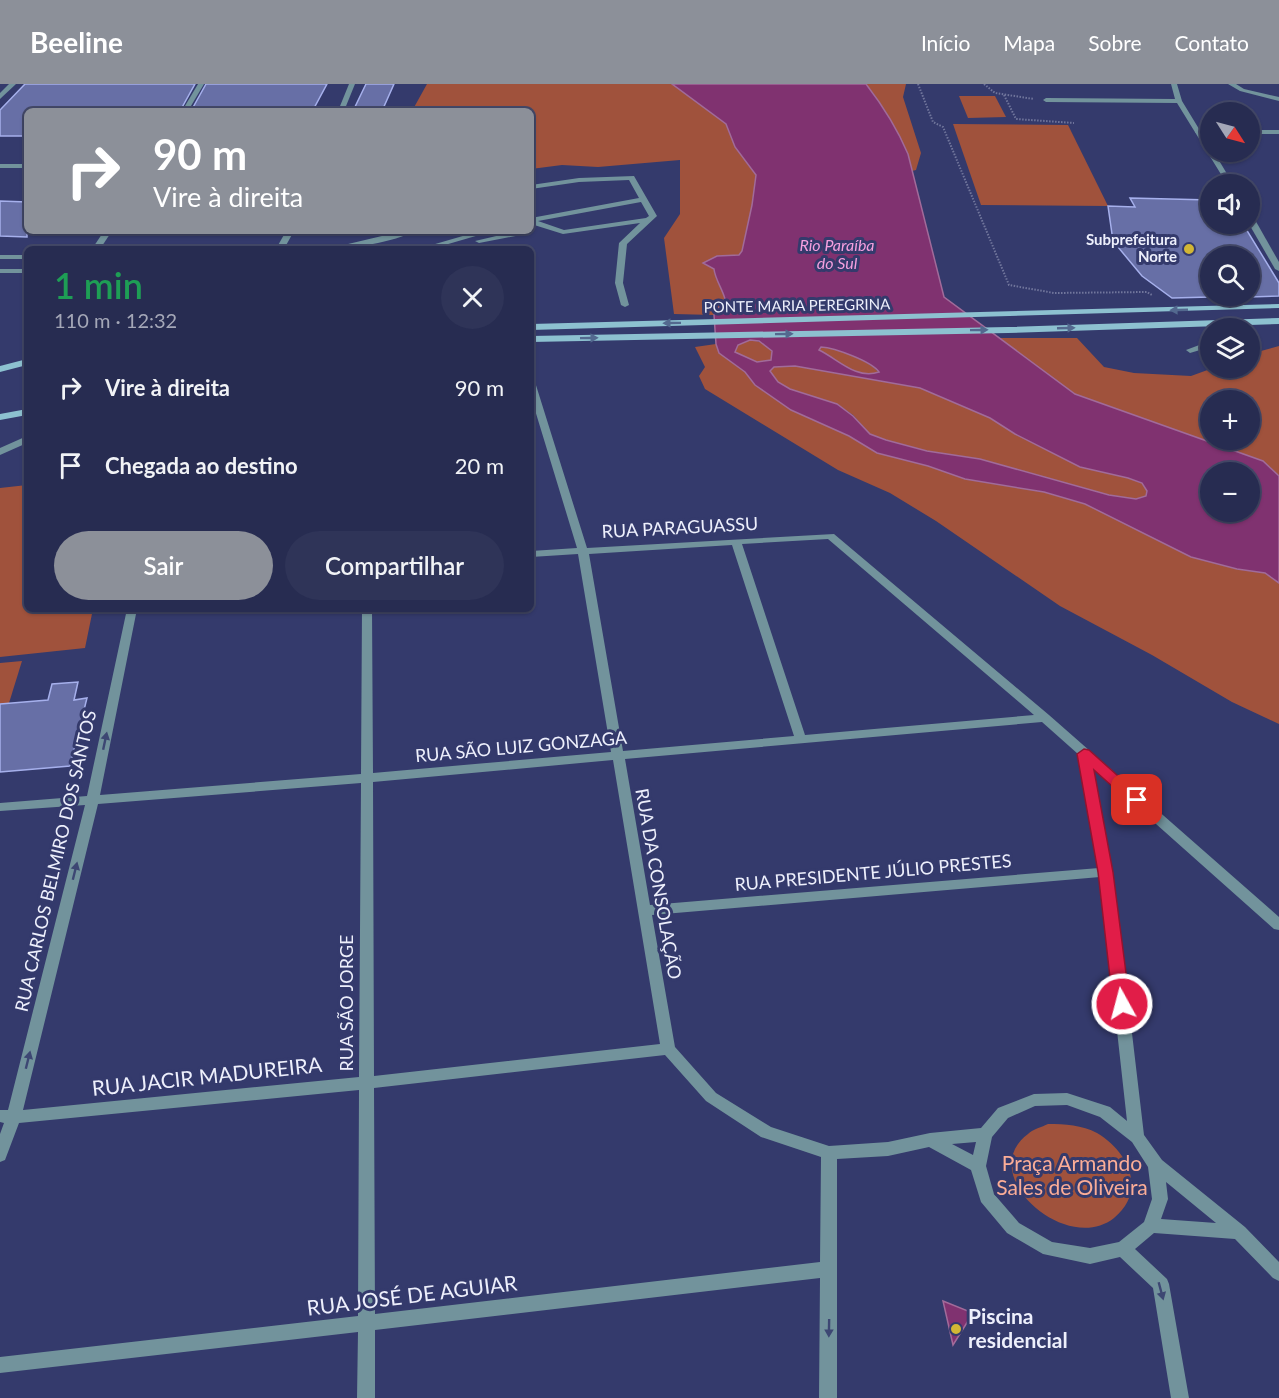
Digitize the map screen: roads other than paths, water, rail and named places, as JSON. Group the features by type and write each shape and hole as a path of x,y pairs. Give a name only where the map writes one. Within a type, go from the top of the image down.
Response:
{"main road":[{"name":"PONTE MARIA PEREGRINA","path":"534,327 1279,306"},
{"name":"PONTE MARIA PEREGRINA","path":"1260,323 1279,321"},
{"name":"PONTE MARIA PEREGRINA","path":"534,339 1200,327"},
{"path":"0,369 24,363"},
{"path":"0,417 24,413"}],"street":[{"path":"0,97 13,84"},
{"path":"187,108 201,84"},
{"path":"342,108 352,84"},
{"path":"1174,84 1179,101 1224,174"},
{"path":"1231,84 1242,90 1279,99"},
{"path":"1046,100 1179,101"},
{"path":"1260,132 1279,132"},
{"path":"0,166 24,166"},
{"path":"534,187 579,180 631,178 653,216 623,243 619,283 625,305"},
{"path":"534,219 643,199"},
{"path":"534,221 563,232 648,220"},
{"path":"534,230 548,227"},
{"path":"361,246 466,237 478,234"},
{"path":"466,237 474,242 515,234"},
{"path":"1259,234 1279,268"},
{"path":"0,257 24,257"},
{"path":"0,271 24,271"},
{"path":"1190,350 1200,347"},
{"name":"RUA DA CONSOLAÇÃO","path":"534,392 583,550 668,1049"},
{"path":"0,452 24,440"},
{"name":"RUA PARAGUASSU","path":"534,554 830,536 1045,718"},
{"path":"736,542 801,740"},
{"name":"RUA CARLOS BELMIRO DOS SANTOS","path":"0,1155 7,1117 93,799 131,612"},
{"name":"RUA SÃO JORGE","path":"366,1398 367,612"},
{"path":"1045,718 1279,925"},
{"name":"RUA SÃO LUIZ GONZAGA","path":"0,807 366,778 1045,718"},
{"path":"1084,754 1106,872 1137,1137"},
{"name":"RUA PRESIDENTE JÚLIO PRESTES","path":"644,911 1106,872"},
{"path":"668,1049 711,1097 766,1132 829,1153 888,1149 930,1140 985,1134"},
{"name":"RUA JACIR MADUREIRA","path":"7,1117 366,1083 668,1049"},
{"path":"1156,1165 1160,1199 1151,1226 1123,1249 1090,1256 1049,1249 1013,1228 987,1197 978,1166 985,1134 1003,1113 1034,1100 1067,1099 1105,1112 1137,1137 1156,1165 1239,1232 1279,1273"},
{"path":"930,1140 978,1166"},
{"path":"828,1398 829,1153"},
{"path":"1151,1226 1239,1232"},
{"path":"1123,1249 1161,1284 1180,1398"},
{"name":"RUA JOSÉ DE AGUIAR","path":"0,1365 829,1269"}],"water":[{"name":"Rio Paraíba do Sul","path":"672,84 866,84 889,118 908,154 944,297 1075,394 1200,439 1200,450 1232,450 1263,461 1279,476 1279,583 1265,573 1237,569 1191,557 1085,504 1044,492 965,479 928,466 877,453 849,436 791,410 755,385 745,372 719,353 716,344 714,315 725,299 714,269 703,263 717,256 739,255 742,251 756,175 735,147 726,124","holes":["750,340 759,341 772,351 771,360 757,362 735,352 738,345","821,347 843,352 869,364 879,372 871,374 855,371 819,350","795,366 920,388 990,418 1015,434 1080,467 1142,483 1147,491 1146,496 1136,499 1109,495 980,459 927,451 886,440 870,434 853,416 837,404 790,389 778,382 770,371 774,367"]},
{"name":"Piscina residencial","path":"943,1301 973,1313 953,1345"}],"place":[{"name":"Subprefeitura Norte","path":"1189,249"},
{"name":"Piscina residencial","path":"956,1329"}],"park label":[{"name":"Praça Armando Sales de Oliveira","path":"1072,1176"}]}
